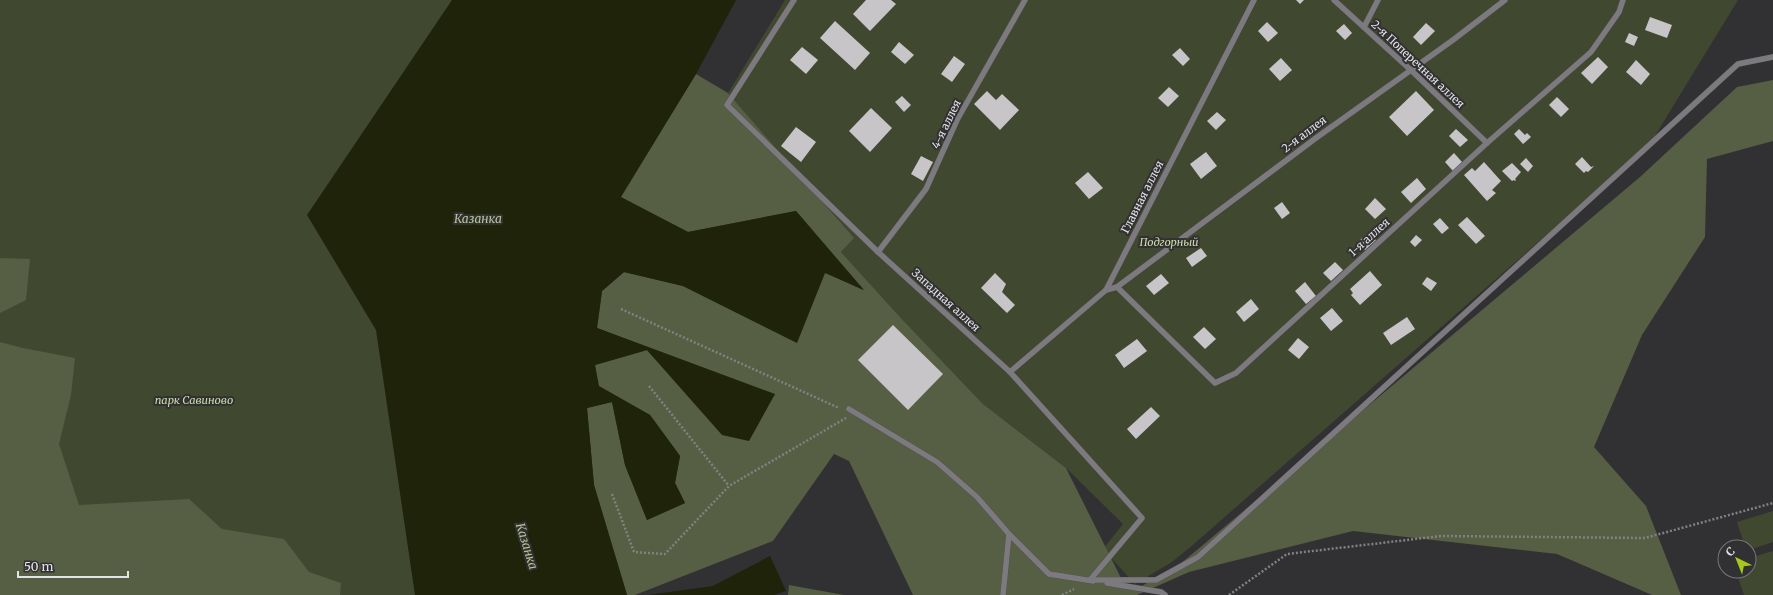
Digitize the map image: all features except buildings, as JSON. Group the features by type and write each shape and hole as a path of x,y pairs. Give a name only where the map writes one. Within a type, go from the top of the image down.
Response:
{"lane":[{"name":"Западная аллея","path":"794,0 727,105 878,252 1010,372 1142,518 1090,580"},
{"name":"4-я аллея","path":"878,252 926,189 957,120 1025,0"},
{"name":"Главная аллея","path":"1010,372 1106,290 1254,0"},
{"name":"2-я Поперечная аллея","path":"1334,0 1410,69 1487,143"},
{"path":"1364,27 1378,0"},
{"name":"2-я аллея","path":"1117,287 1316,138 1410,69 1453,40 1505,0"},
{"name":"1-я аллея","path":"1117,287 1214,383 1236,373 1487,143 1591,52 1619,12 1623,0"},
{"path":"1090,580 1156,580 1198,557 1738,64 1773,57"},
{"path":"1106,290 1117,287"},
{"path":"848,410 937,462 977,497 1009,534 1048,574 1161,592 1165,595"},
{"path":"1003,595 1009,534"}],"path":[{"path":"621,310 848,410"},
{"path":"649,386 729,486"},
{"path":"612,494 634,552 665,554 729,486 846,418"},
{"path":"1229,595 1287,554 1441,536 1645,538 1773,503"}],"green space":[{"name":"парк Савиново","path":"0,0 459,0 428,595 4,595 0,591"},
{"name":"Подгорный","path":"785,0 1738,0 1650,144 1194,544 1172,562 1135,584 1103,549 1123,524 1066,468 983,404 900,317 841,252 853,238 728,93"},
{"path":"1773,511 1773,542 1757,547 1757,539 1742,539 1737,522"},
{"path":"1773,551 1773,595 1744,595 1739,579 1757,579 1757,556"}],"shaded area":[{"path":"696,74 728,93 854,238 841,252 900,317 983,404 1066,468 1123,582 1135,590 1181,563 1197,550 1640,177 1737,87 1773,80 1773,141 1707,159 1705,237 1642,335 1594,447 1646,506 1681,595 1652,595 1557,554 1353,531 1189,572 1137,595 913,595 849,461 834,454 773,541 635,595 627,595 594,485 587,408 612,402 625,465 647,520 685,503 675,483 680,456 650,415 598,386 595,365 647,350 722,434 775,395 597,328 602,291 624,272 683,286 796,342 825,272 863,290 796,211 688,232 620,197"},
{"path":"0,258 30,259 26,300 0,313"},
{"path":"0,342 75,358 71,395 59,444 79,505 189,499 222,529 284,539 309,572 341,583 340,595 0,595"},
{"path":"789,585 844,595 788,595"}],"water":[{"name":"Казанка","path":"452,0 736,0 696,74 621,197 688,232 796,211 864,290 825,273 797,343 683,286 624,272 602,291 597,328 775,394 749,441 722,435 647,350 595,365 599,386 650,415 680,456 675,483 685,503 647,520 625,465 612,402 587,408 594,485 627,595 415,595 376,330 307,215"},
{"path":"770,556 786,591 774,595 648,595 713,586"}]}
